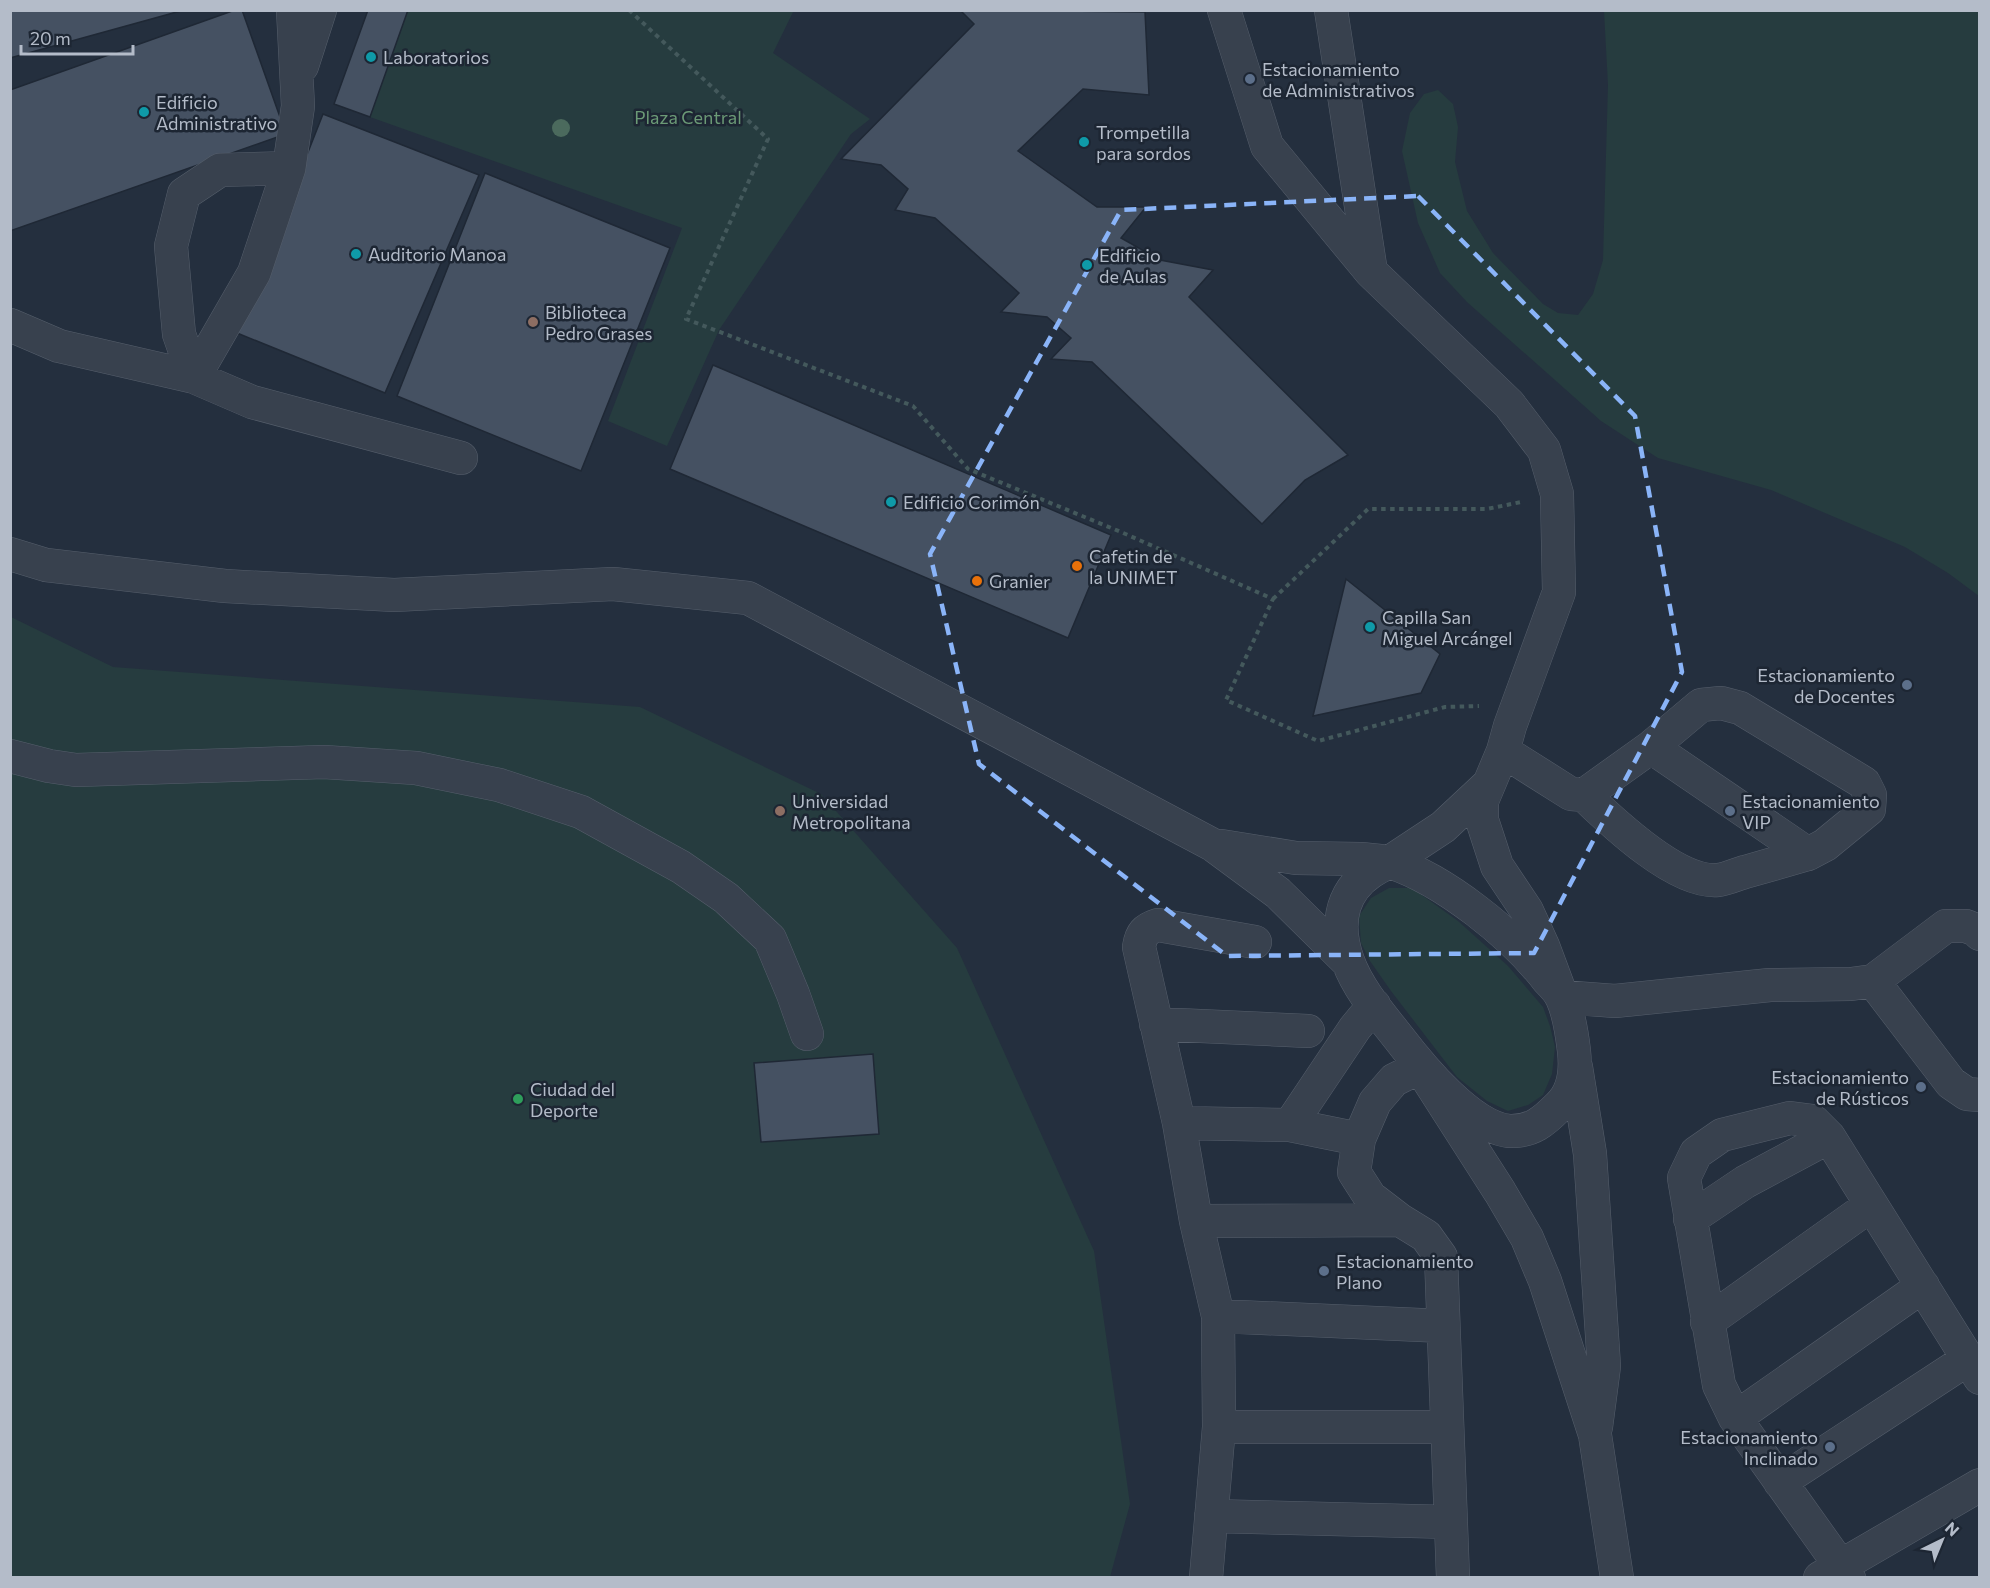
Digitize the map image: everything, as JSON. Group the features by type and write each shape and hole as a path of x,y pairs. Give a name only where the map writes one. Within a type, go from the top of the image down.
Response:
{"lane":[{"path":"194,377 254,273 289,168 298,106 293,10"},
{"path":"297,81 320,10"},
{"path":"1224,10 1267,146 1371,272 1509,404 1544,450 1557,494 1559,592 1507,739 1482,801 1482,820 1497,866 1527,911 1543,946 1562,997 1572,1034 1590,1154 1604,1366 1595,1435"},
{"path":"1331,10 1371,272"},
{"path":"194,377 179,334 171,246 184,194 220,170 289,168"},
{"path":"10,324 59,346 194,377 252,402 461,458"},
{"path":"10,554 46,565 225,586 394,595 613,584 748,598 1213,845 1278,893 1348,962 1374,1005 1420,1067 1527,1238 1545,1281 1595,1435 1617,1578"},
{"path":"1507,739 1571,794 1584,795 1613,822 1656,856 1676,869 1695,876 1718,880 1808,854 1825,845 1869,809 1870,795 1864,783 1740,708 1721,703 1701,705 1651,747 1584,795"},
{"path":"1651,747 1808,854"},
{"path":"10,756 76,770 324,762 416,768 499,785 580,812 681,867 726,898 770,939 807,1034"},
{"path":"1348,962 1341,923 1343,905 1350,892 1376,868 1390,862 1443,827 1488,784"},
{"path":"1213,845 1296,858 1361,859 1390,862 1404,867 1448,890 1477,912 1527,954 1562,997 1615,1001 1770,985 1851,984 1873,981 1946,926 1966,926 1980,934"},
{"path":"1206,1578 1219,1427 1218,1316 1196,1221 1179,1123 1139,947 1140,936 1148,928 1158,925 1255,942"},
{"path":"1873,981 1951,1083 1967,1094 1980,1095"},
{"path":"1290,1125 1354,1028 1374,1005"},
{"path":"1156,1024 1308,1031"},
{"path":"1420,1067 1472,1115 1496,1129 1511,1131 1528,1130 1541,1123 1562,1104 1570,1090 1575,1064"},
{"path":"1420,1067 1394,1080 1375,1102 1359,1139 1354,1172 1370,1197 1426,1236 1441,1257 1453,1578"},
{"path":"1780,1482 1974,1369 1829,1137 1813,1120 1790,1118 1722,1135 1696,1153 1684,1178 1719,1384 1735,1419 1780,1482 1836,1573 1980,1485"},
{"path":"1179,1123 1290,1125 1359,1139"},
{"path":"1690,1219 1745,1182 1829,1137"},
{"path":"1707,1322 1871,1205"},
{"path":"1196,1221 1400,1220"},
{"path":"1735,1419 1923,1286"},
{"path":"1218,1316 1443,1326"},
{"path":"1219,1427 1447,1426"},
{"path":"1211,1516 1451,1522"}],"path":[{"path":"629,10 768,139 686,319 913,406 968,469 1121,532 1273,599"},
{"path":"1507,739 1481,706 1445,707 1318,741 1226,700 1273,599 1368,509 1487,510 1557,494"}],"highlighted area":[{"path":"1418,196 1635,416 1682,672 1534,953 1227,956 979,764 930,554 1121,210"}],"green space":[{"name":"Plaza Central","path":"794,10 773,53 870,119 851,134 719,330 667,446 608,421 682,228 370,117 408,11"},
{"path":"1604,11 1979,11 1979,596 1948,573 1905,547 1771,490 1658,458 1601,421 1467,302 1440,273 1418,223 1402,151 1410,113 1424,94 1438,90 1453,104 1458,127 1455,162 1467,211 1493,253 1543,304 1558,313 1578,315 1593,294 1603,260 1608,85"},
{"name":"Ciudad del Deporte","path":"11,617 113,667 640,707 821,794 957,948 1094,1251 1130,1504 1110,1577 11,1578"},
{"path":"1389,888 1412,888 1458,921 1508,966 1543,1007 1555,1047 1552,1074 1543,1095 1528,1105 1508,1111 1487,1101 1457,1077 1391,991 1370,961 1361,943 1359,916 1371,898"}],"building":[{"path":"10,10 184,10 10,58"},
{"name":"Edificio Administrativo","path":"235,10 242,10 286,134 10,231 10,90"},
{"name":"Laboratorios","path":"368,10 408,10 370,117 334,104"},
{"name":"Edificio de Aulas","path":"960,10 1145,12 1149,95 1083,89 1018,151 1097,207 1146,207 1121,238 1160,260 1213,270 1189,297 1348,455 1305,480 1262,524 1092,362 1051,359 1071,338 1047,317 1001,312 1019,293 935,218 895,210 908,189 881,165 841,159 974,24"},
{"name":"Auditorio Manoa","path":"323,114 479,175 385,393 237,333"},
{"name":"Biblioteca Pedro Grases","path":"485,173 670,248 581,471 397,396"},
{"name":"Edificio Corimón","path":"713,365 1111,535 1068,638 670,469"},
{"name":"Capilla San Miguel Arcángel","path":"1346,579 1440,654 1421,693 1313,716"},
{"path":"873,1054 879,1134 761,1142 754,1063"}],"place":[{"name":"Laboratorios","path":"371,57"},
{"name":"Estacionamiento de Administrativos","path":"1250,79"},
{"name":"Edificio Administrativo","path":"144,112"},
{"name":"Trompetilla para sordos","path":"1084,142"},
{"name":"Auditorio Manoa","path":"356,254"},
{"name":"Edificio de Aulas","path":"1087,265"},
{"name":"Biblioteca Pedro Grases","path":"533,322"},
{"name":"Edificio Corimón","path":"891,502"},
{"name":"Cafetin de la UNIMET","path":"1077,566"},
{"name":"Granier","path":"977,581"},
{"name":"Capilla San Miguel Arcángel","path":"1370,627"},
{"name":"Estacionamiento de Docentes","path":"1907,685"},
{"name":"Universidad Metropolitana","path":"780,811"},
{"name":"Estacionamiento VIP","path":"1730,811"},
{"name":"Estacionamiento de Rústicos","path":"1921,1087"},
{"name":"Ciudad del Deporte","path":"518,1099"},
{"name":"Estacionamiento Plano","path":"1324,1271"},
{"name":"Estacionamiento Inclinado","path":"1830,1447"}]}
